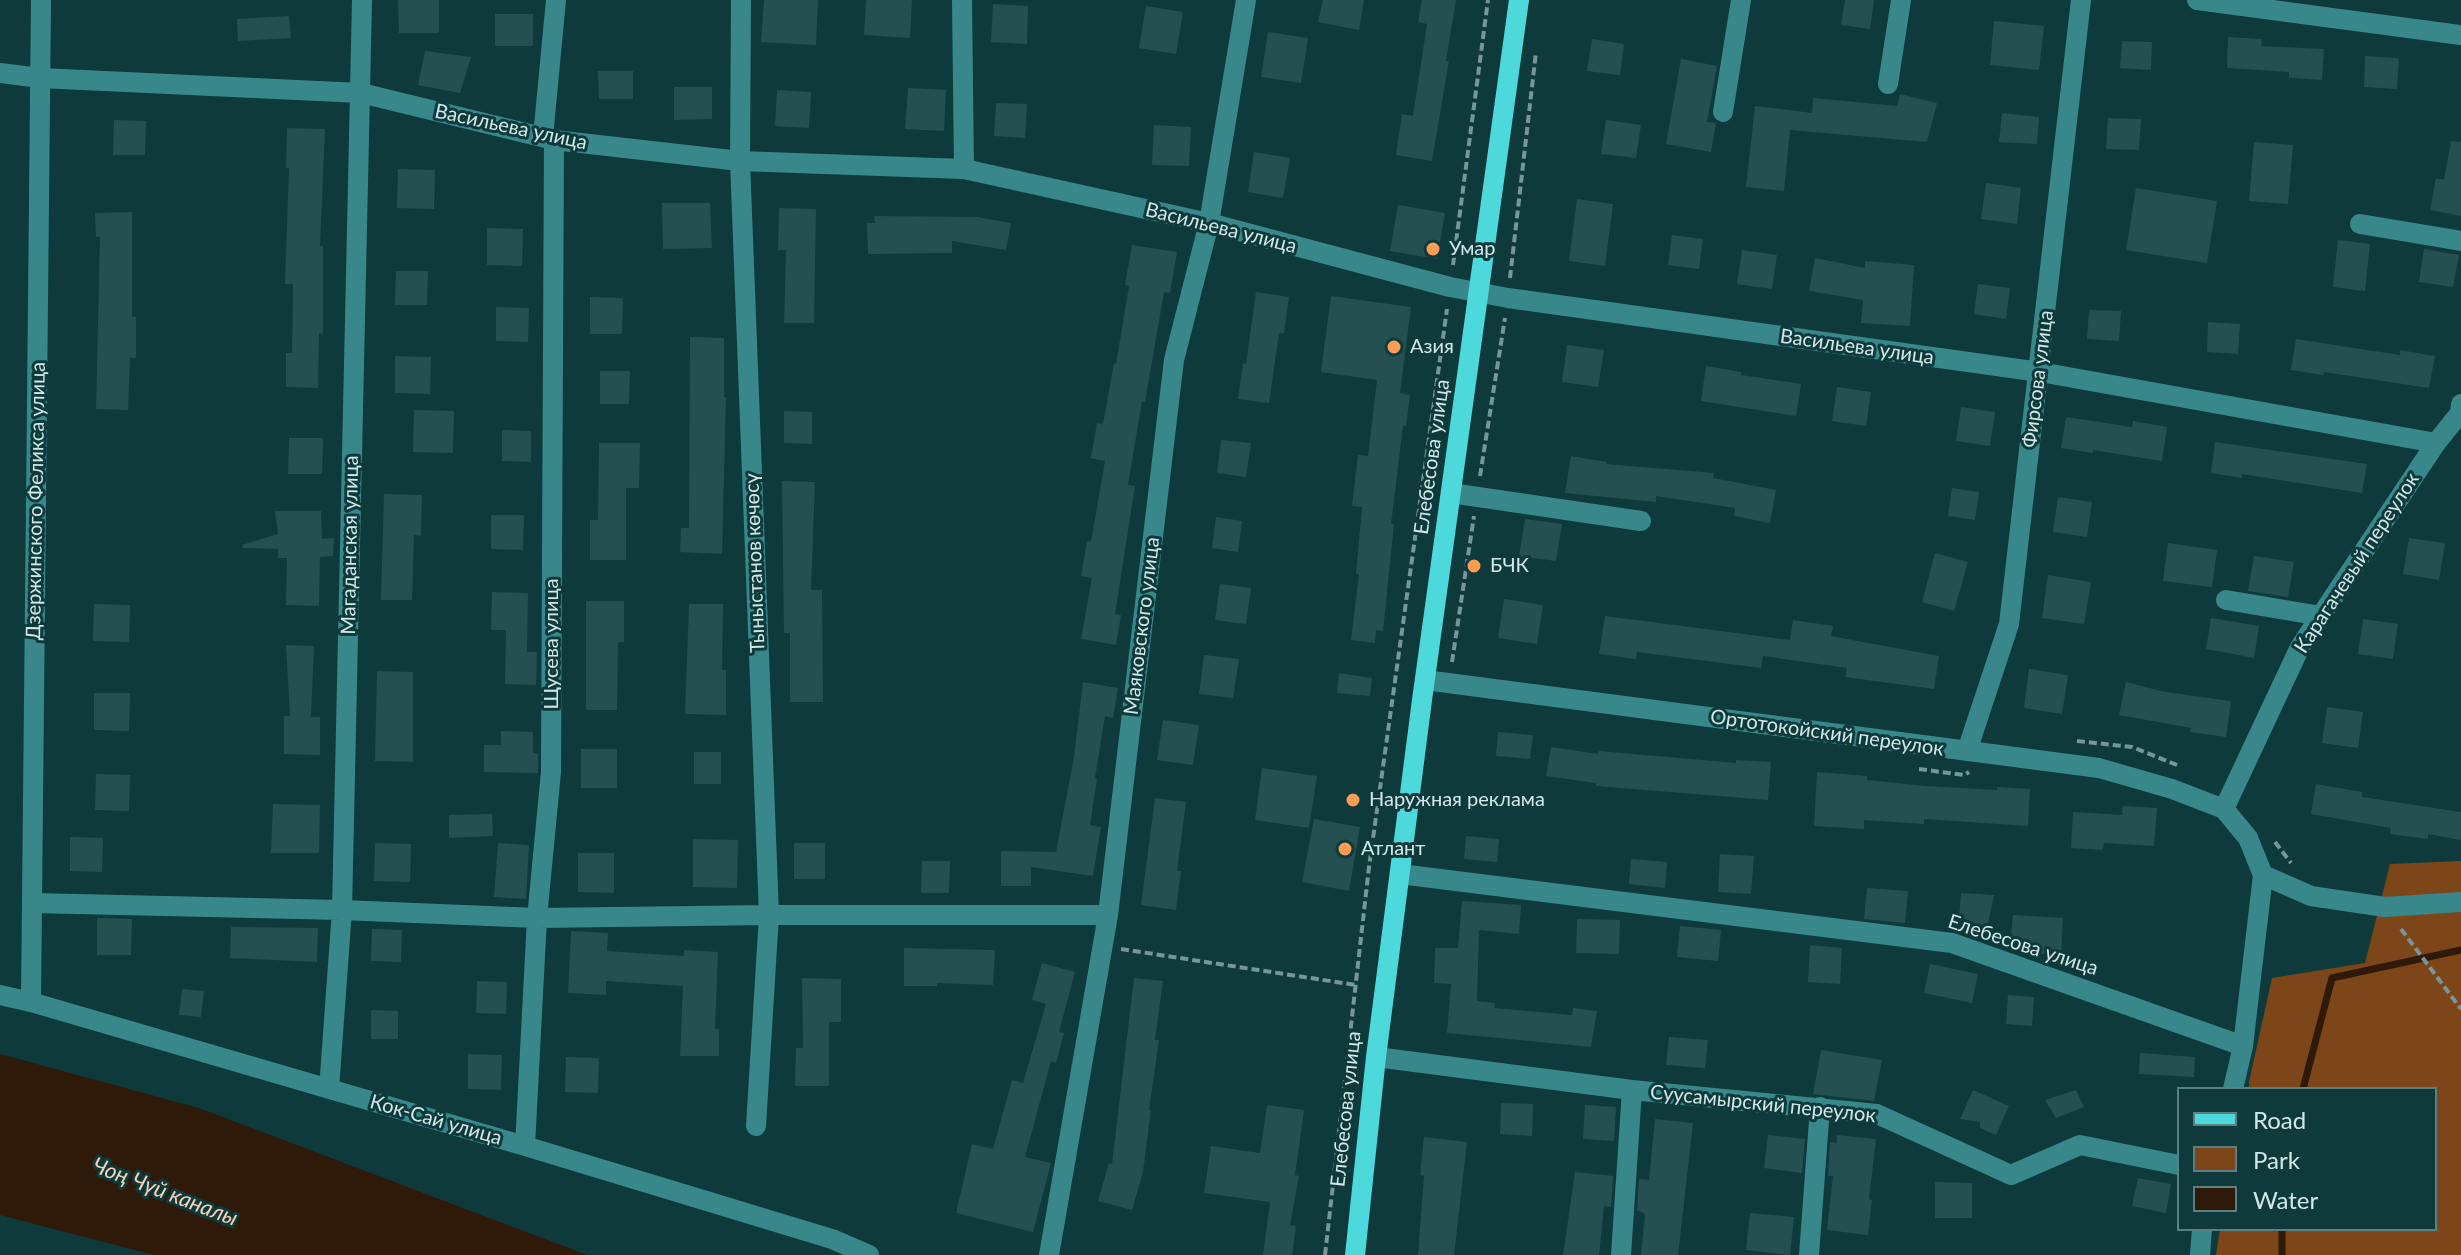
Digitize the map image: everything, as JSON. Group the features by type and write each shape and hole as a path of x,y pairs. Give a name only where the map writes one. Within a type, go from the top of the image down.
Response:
{"main road":[{"name":"Елебесова улица","path":"1355,1255 1376,1057 1425,680 1519,0"}],"street":[{"name":"Дзержинского Феликса улица","path":"31,1002 41,0"},
{"name":"Магаданская улица","path":"329,1089 342,910 362,0"},
{"name":"Щусева улица","path":"525,1146 537,918 552,736 548,139 556,0"},
{"name":"Тыныстанов көчөсү","path":"741,0 740,161 769,915 756,1126"},
{"path":"962,0 964,169"},
{"name":"Маяковского улица","path":"1049,1255 1108,915 1174,360 1209,223 1246,0"},
{"path":"1723,112 1741,0"},
{"path":"1888,84 1901,0"},
{"name":"Фирсова улица","path":"1967,751 2009,624 2081,0"},
{"path":"2197,0 2461,35"},
{"name":"Васильева улица","path":"0,73 40,78 361,93 548,139 740,161 964,169 1209,223 1480,293 2040,372 2436,443"},
{"path":"2360,224 2461,241"},
{"name":"Карагачевый переулок","path":"2224,809 2300,647 2436,443 2460,413 2461,404"},
{"path":"1451,493 1641,521"},
{"path":"2226,600 2321,616"},
{"name":"Ортотокойский переулок","path":"1425,680 2099,768 2172,789 2224,809"},
{"path":"2224,809 2248,838 2263,875 2243,1046 2233,1087"},
{"name":"Елебесова улица","path":"1400,874 1952,943 2243,1046"},
{"path":"2263,875 2311,896 2385,907 2461,902"},
{"path":"32,903 537,918 1108,915"},
{"name":"Кок-Сай улица","path":"0,995 525,1146 832,1239 869,1255"},
{"name":"Суусамырский переулок","path":"1376,1057 1632,1090 1877,1114 2011,1175 2080,1145 2177,1165"},
{"path":"1621,1255 1632,1090"},
{"path":"1809,1255 1820,1107"},
{"path":"2200,1255 2202,1231"}],"path":[{"path":"1325,1255 1371,852 1488,0"},
{"path":"1449,683 1508,298 1537,47"},
{"path":"2401,929 2461,1009"},
{"path":"1103,946 1356,985"}],"green space":[{"path":"2461,861 2461,1255 2216,1255 2220,1231 2437,1231 2437,1087 2249,1087 2272,978 2365,963 2390,864"}],"water":[{"name":"Чоң Чүй каналы","path":"0,1054 199,1108 587,1255 154,1255 0,1215"}],"building":[{"path":"398,0 439,0 439,33 399,33"},
{"path":"764,0 818,0 816,45 761,42"},
{"path":"866,0 912,0 910,38 864,35"},
{"path":"1323,0 1364,0 1359,30 1318,22"},
{"path":"1422,0 1456,0 1432,161 1396,155 1402,114 1413,116 1427,24 1418,22"},
{"path":"1845,0 1874,0 1870,29 1841,25"},
{"path":"993,4 1028,6 1027,44 991,42"},
{"path":"1146,6 1183,12 1176,54 1139,48"},
{"path":"495,14 533,14 533,46 495,46"},
{"path":"289,16 291,38 238,41 237,19"},
{"path":"1994,21 2044,26 2039,70 1990,65"},
{"path":"1268,32 1308,38 1301,83 1261,77"},
{"path":"2228,37 2262,39 2261,46 2324,49 2322,80 2289,78 2289,72 2227,68"},
{"path":"1592,39 1624,44 1620,75 1587,71"},
{"path":"2122,41 2152,42 2151,70 2120,68"},
{"path":"425,51 471,57 460,93 418,85"},
{"path":"2365,56 2399,58 2397,89 2364,87"},
{"path":"1681,59 1717,66 1707,122 1716,123 1711,152 1666,144"},
{"path":"598,71 633,71 633,99 599,99"},
{"path":"674,87 712,87 712,119 674,120"},
{"path":"908,88 946,90 944,131 905,129"},
{"path":"777,90 811,92 809,128 775,126"},
{"path":"1900,94 1937,103 1927,142 1790,130 1784,191 1746,187 1755,106 1812,113 1813,98 1897,106"},
{"path":"996,103 1027,104 1025,138 994,136"},
{"path":"2002,113 2039,117 2037,144 1999,142"},
{"path":"2108,118 2141,119 2139,150 2106,149"},
{"path":"114,120 146,121 145,155 113,155"},
{"path":"1606,120 1641,125 1636,158 1601,154"},
{"path":"1154,125 1191,127 1189,166 1152,165"},
{"path":"287,128 325,129 320,246 323,246 323,334 319,333 318,388 286,387 286,353 292,353 293,284 285,284 289,168 286,168"},
{"path":"2451,141 2461,142 2461,216 2430,210 2436,178 2444,180"},
{"path":"2254,142 2293,145 2288,204 2249,201"},
{"path":"1254,152 1290,158 1283,198 1248,192"},
{"path":"398,169 435,170 434,209 397,208"},
{"path":"1986,183 2021,188 2017,224 1981,219"},
{"path":"2136,188 2217,201 2207,263 2126,250"},
{"path":"1577,199 1613,204 1605,266 1569,261"},
{"path":"662,203 710,203 712,248 663,249"},
{"path":"1398,205 1445,213 1437,259 1390,251"},
{"path":"779,208 816,209 814,323 784,323 786,250 778,250"},
{"path":"132,212 132,317 136,317 136,358 130,358 128,410 96,409 100,237 96,237 95,213"},
{"path":"874,216 977,217 1011,223 1006,250 952,241 952,253 868,254 867,223 875,223"},
{"path":"487,228 523,229 522,266 487,265"},
{"path":"1672,235 1703,239 1699,269 1668,265"},
{"path":"2338,240 2370,244 2365,291 2333,287"},
{"path":"1132,245 1177,252 1170,293 1164,292 1128,485 1135,486 1115,614 1121,615 1116,645 1081,639 1092,578 1081,576 1087,541 1091,542 1105,461 1091,458 1097,423 1103,424 1116,364 1129,286 1125,285"},
{"path":"2424,249 2459,255 2453,287 2419,282"},
{"path":"1742,250 1777,255 1772,289 1737,284"},
{"path":"1815,258 1865,268 1865,261 1914,265 1910,326 1861,323 1863,300 1809,291"},
{"path":"396,271 428,271 427,305 395,305"},
{"path":"1978,284 2010,288 2006,319 1974,314"},
{"path":"1256,292 1289,297 1284,334 1279,333 1269,403 1238,399"},
{"path":"1331,296 1411,307 1400,393 1410,395 1406,426 1403,426 1391,524 1394,524 1383,631 1376,630 1375,643 1351,640 1359,574 1356,574 1362,507 1352,506 1358,455 1368,456 1377,380 1321,372"},
{"path":"590,297 623,298 622,334 590,334"},
{"path":"496,307 529,308 528,342 496,341"},
{"path":"2089,310 2121,311 2119,341 2087,339"},
{"path":"2208,322 2240,324 2238,354 2207,352"},
{"path":"690,337 724,338 726,397 722,554 680,552 681,528 689,528"},
{"path":"2296,339 2400,355 2400,350 2435,356 2429,388 2291,370"},
{"path":"1567,345 1604,350 1598,387 1562,382"},
{"path":"395,356 431,357 430,394 395,393"},
{"path":"1706,366 1801,384 1796,416 1701,401"},
{"path":"600,371 630,371 629,404 600,404"},
{"path":"1837,387 1871,392 1866,426 1832,421"},
{"path":"1961,407 1995,412 1990,446 1956,441"},
{"path":"414,410 454,411 453,453 413,452"},
{"path":"784,411 812,412 812,444 784,443"},
{"path":"2066,417 2132,427 2133,421 2167,427 2162,461 2061,448"},
{"path":"502,430 531,431 531,462 502,461"},
{"path":"289,438 323,438 322,474 288,474"},
{"path":"1221,440 1251,443 1246,477 1217,473"},
{"path":"2215,442 2367,464 2362,493 2242,474 2242,478 2211,473"},
{"path":"599,443 640,443 639,488 626,488 626,560 590,560 590,520 598,520"},
{"path":"1571,456 1606,464 1714,473 1713,478 1776,490 1770,523 1734,516 1735,508 1656,496 1656,502 1565,493"},
{"path":"782,481 815,482 811,590 822,590 823,702 790,702 790,633 784,633"},
{"path":"1952,488 1979,492 1975,520 1948,516"},
{"path":"384,494 422,495 421,536 414,535 412,600 381,600"},
{"path":"2058,497 2092,502 2087,537 2053,532"},
{"path":"275,511 321,511 322,539 334,538 333,556 320,557 319,606 286,605 287,558 278,558 278,549 243,548 242,545 278,534"},
{"path":"491,515 524,515 523,550 491,549"},
{"path":"1216,517 1242,521 1238,552 1212,548"},
{"path":"1525,519 1562,524 1556,561 1519,556"},
{"path":"2409,538 2445,543 2439,580 2403,574"},
{"path":"2168,543 2217,550 2212,587 2163,581"},
{"path":"1935,553 1968,562 1954,611 1922,602"},
{"path":"2254,556 2294,562 2288,597 2248,591"},
{"path":"2048,575 2091,582 2084,624 2042,618"},
{"path":"1220,584 1251,588 1246,624 1215,620"},
{"path":"492,592 528,593 527,652 537,652 536,685 505,684 506,630 491,630"},
{"path":"1504,599 1543,605 1537,644 1498,638"},
{"path":"586,601 624,601 624,642 618,642 617,710 586,710"},
{"path":"94,604 130,605 129,642 93,641"},
{"path":"689,604 723,604 722,670 726,670 726,715 685,714"},
{"path":"1605,616 1790,640 1793,620 1833,626 1831,636 1939,656 1934,689 1845,677 1847,668 1763,656 1761,668 1637,652 1636,659 1599,654"},
{"path":"2211,618 2259,626 2254,658 2206,649"},
{"path":"2363,619 2398,624 2393,659 2358,654"},
{"path":"286,645 314,646 311,717 320,717 320,755 284,754 284,716 290,716"},
{"path":"1204,655 1239,659 1233,698 1199,694"},
{"path":"2029,669 2068,675 2062,714 2024,708"},
{"path":"377,671 413,672 413,762 375,761"},
{"path":"1339,673 1372,678 1370,696 1337,693"},
{"path":"1083,682 1118,688 1113,718 1105,716 1095,778 1090,825 1101,827 1093,876 1031,867 1031,886 1001,886 1001,851 1056,852 1074,757"},
{"path":"2126,682 2165,692 2231,701 2226,737 2119,715"},
{"path":"94,693 130,693 129,731 94,730"},
{"path":"2327,707 2363,712 2358,748 2322,743"},
{"path":"1163,720 1199,725 1193,765 1157,760"},
{"path":"501,731 533,732 533,753 538,754 538,773 484,772 484,745 501,745"},
{"path":"1498,732 1533,735 1530,759 1496,756"},
{"path":"1551,747 1598,754 1599,751 1736,763 1736,760 1771,762 1768,800 1596,786 1596,783 1546,776"},
{"path":"581,749 617,749 617,788 581,788"},
{"path":"694,752 721,752 721,784 694,784"},
{"path":"1262,768 1317,776 1309,828 1255,820"},
{"path":"1817,772 1867,776 1867,780 1926,786 2030,789 2028,826 1924,819 1924,824 1864,820 1864,829 1814,826"},
{"path":"96,774 130,775 129,811 95,810"},
{"path":"2316,784 2362,792 2362,797 2461,812 2461,840 2428,834 2428,839 2390,834 2391,828 2311,814"},
{"path":"1155,798 1186,802 1177,871 1181,871 1176,910 1141,905"},
{"path":"273,804 320,805 319,853 271,853"},
{"path":"2123,806 2157,808 2154,846 2104,843 2103,850 2071,848 2073,812 2122,815"},
{"path":"492,814 493,836 449,838 449,815"},
{"path":"1314,819 1360,827 1349,891 1302,882"},
{"path":"1466,836 1499,839 1497,862 1464,859"},
{"path":"70,837 103,838 102,872 70,871"},
{"path":"693,839 738,840 737,888 693,887"},
{"path":"375,843 411,844 410,882 374,881"},
{"path":"498,843 529,845 526,899 494,897"},
{"path":"794,843 825,843 825,879 794,879"},
{"path":"578,853 614,853 614,893 578,892"},
{"path":"1720,854 1754,856 1751,894 1718,892"},
{"path":"1631,859 1667,862 1665,888 1629,884"},
{"path":"922,861 950,861 949,893 921,893"},
{"path":"1867,888 1908,891 1905,923 1864,919"},
{"path":"1961,893 1994,895 1985,938 1958,931"},
{"path":"1462,901 1521,905 1519,934 1479,930 1477,1001 1495,1003 1494,1008 1572,1015 1573,1008 1597,1011 1591,1047 1447,1033 1451,984 1434,983 1435,948 1458,948"},
{"path":"2013,915 2063,918 2061,955 2027,953 2028,940 2011,939"},
{"path":"97,918 132,919 131,955 97,955"},
{"path":"1577,919 1620,920 1619,954 1576,953"},
{"path":"1680,926 1721,930 1718,961 1677,957"},
{"path":"231,927 318,928 317,962 230,958"},
{"path":"372,929 402,930 401,962 371,961"},
{"path":"571,931 608,933 607,951 684,956 684,950 718,952 715,1029 719,1029 719,1056 680,1056 683,986 606,981 606,995 568,993"},
{"path":"1810,945 1842,948 1840,984 1808,982"},
{"path":"904,948 995,950 993,985 937,983 937,986 904,986"},
{"path":"1042,963 1075,972 1059,1032 1064,1033 1056,1063 1051,1061 1025,1157 1051,1163 1033,1232 956,1213 972,1144 993,1149 1012,1080 1023,1083 1046,1004 1032,1000"},
{"path":"1930,964 1978,974 1972,1003 1924,993"},
{"path":"802,978 841,979 841,1022 829,1022 829,1086 795,1086 796,1048 803,1048"},
{"path":"1134,978 1163,981 1143,1172 1132,1210 1098,1201 1109,1163 1112,1164"},
{"path":"477,981 507,982 506,1014 476,1013"},
{"path":"182,989 204,991 201,1017 179,1015"},
{"path":"2008,995 2034,997 2032,1026 2006,1024"},
{"path":"371,1010 398,1011 398,1039 371,1039"},
{"path":"1669,1037 1708,1040 1705,1068 1666,1065"},
{"path":"1821,1050 1882,1060 1874,1101 1813,1094"},
{"path":"2140,1053 2195,1057 2194,1077 2139,1074"},
{"path":"468,1054 502,1055 501,1090 468,1089"},
{"path":"566,1057 599,1058 598,1093 565,1092"},
{"path":"1973,1090 2009,1106 1996,1135 1980,1128 1980,1122 1960,1119"},
{"path":"2076,1090 2084,1107 2056,1118 2045,1100"},
{"path":"1501,1103 1533,1104 1532,1136 1500,1134"},
{"path":"1267,1105 1304,1110 1295,1175 1299,1176 1290,1225 1296,1226 1292,1255 1263,1255 1270,1202 1204,1193 1211,1146 1260,1153"},
{"path":"1585,1105 1616,1107 1614,1141 1583,1139"},
{"path":"1655,1119 1693,1123 1678,1255 1641,1255 1645,1214 1637,1210 1639,1179 1649,1180"},
{"path":"1768,1135 1805,1139 1802,1173 1764,1168"},
{"path":"1837,1135 1876,1139 1868,1235 1827,1230 1833,1176 1828,1176 1830,1142 1837,1143"},
{"path":"1424,1137 1467,1142 1454,1255 1418,1255"},
{"path":"1575,1172 1613,1176 1611,1207 1604,1206 1599,1255 1563,1255"},
{"path":"2138,1178 2171,1184 2166,1213 2132,1206"},
{"path":"1935,1182 1972,1183 1972,1218 1935,1218"},
{"path":"1750,1213 1794,1217 1790,1255 1746,1250"}],"waterway":[{"path":"2304,1087 2332,978 2461,950"},
{"path":"2282,1231 2282,1255"}],"place":[{"name":"Умар","path":"1433,249"},
{"name":"Азия","path":"1394,347"},
{"name":"БЧК","path":"1474,566"},
{"name":"Наружная реклама","path":"1353,800"},
{"name":"Атлант","path":"1345,849"}]}
